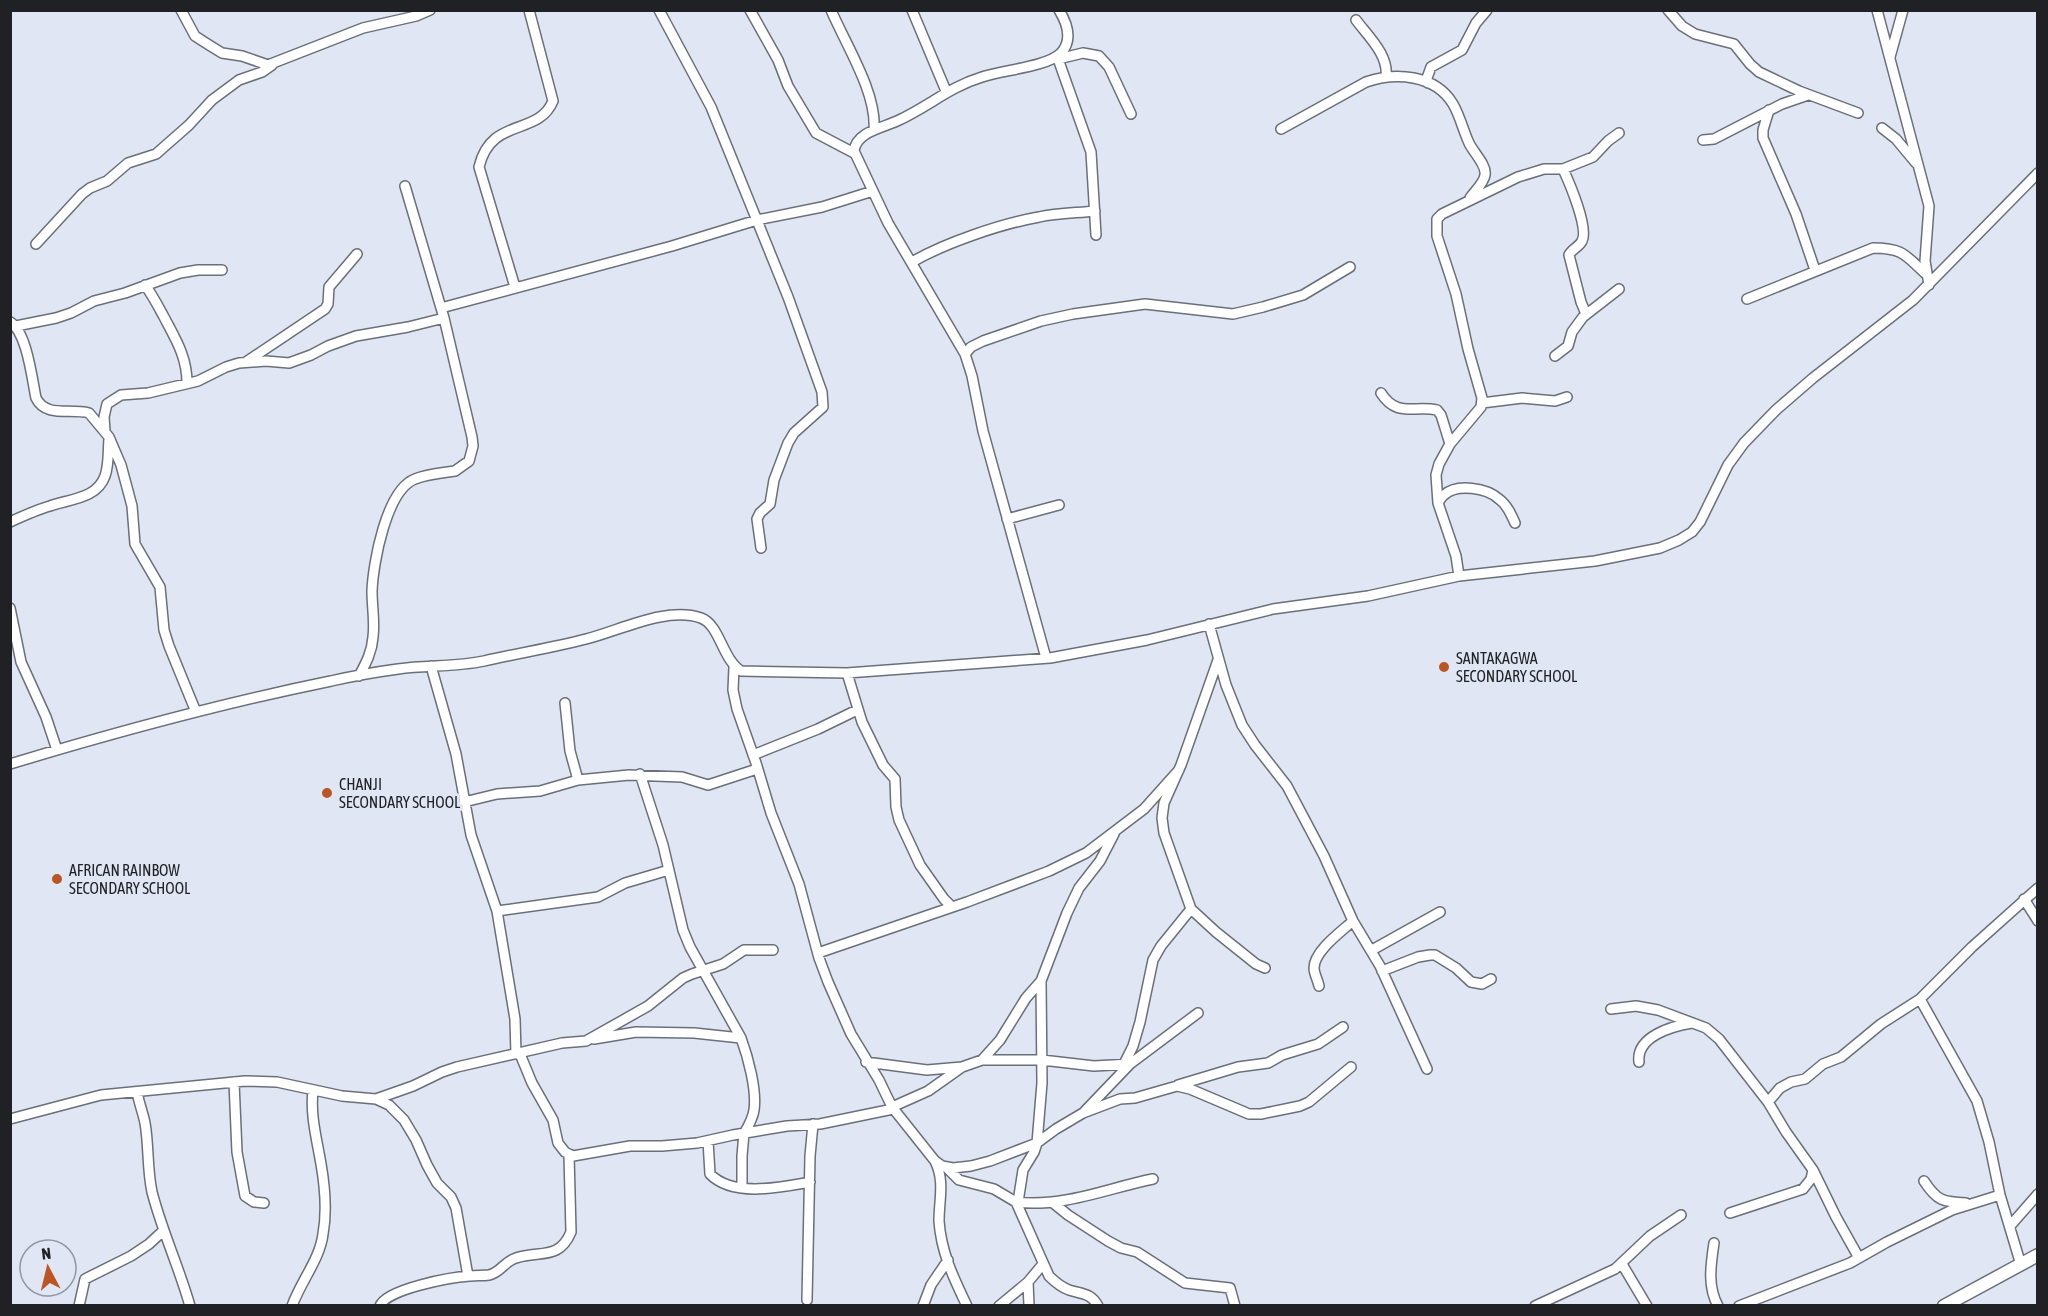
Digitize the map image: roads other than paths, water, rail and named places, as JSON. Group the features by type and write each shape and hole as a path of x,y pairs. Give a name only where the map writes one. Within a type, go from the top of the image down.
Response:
{"street":[{"path":"181,10 195,36 222,53 272,65"},
{"path":"36,244 82,194 107,181 128,164 156,154 189,125 212,99 239,80 262,72 285,58 363,28 417,16 430,10"},
{"path":"515,287 479,167 481,157 495,137 537,118 550,109 553,101 529,10"},
{"path":"659,10 711,106 800,327 824,401 819,412 805,423 788,443 774,480 770,504 757,519 761,548"},
{"path":"750,10 778,60 788,86 816,133 854,153"},
{"path":"831,10 858,68 874,111 874,130"},
{"path":"912,10 946,91"},
{"path":"1428,83 1427,78 1431,68 1462,50 1476,23 1487,10"},
{"path":"1668,10 1682,26 1695,34 1734,44 1759,72 1808,95 1858,113"},
{"path":"1876,10 1929,214 1925,247 1926,274 1929,285"},
{"path":"1889,59 1903,10"},
{"path":"1057,57 1068,40 1068,30 1062,12"},
{"path":"1356,20 1376,45 1387,71 1386,77"},
{"path":"1046,658 983,431 972,376 965,354 888,223 854,153 854,145 874,130 913,113 946,91 985,76 1057,57 1083,54 1099,56 1108,67 1131,114"},
{"path":"1057,57 1089,144 1096,235"},
{"path":"1281,129 1366,82 1386,77 1410,76 1440,90 1453,104 1472,150 1485,172 1485,177 1467,201"},
{"path":"1703,140 1723,135 1769,110 1808,95"},
{"path":"1769,110 1763,138 1796,214 1815,270"},
{"path":"1882,128 1896,139 1917,165"},
{"path":"1459,576 1456,556 1438,503 1436,475 1450,444 1481,408 1482,403 1456,294 1437,236 1437,219 1467,201 1528,173 1544,169 1563,169 1593,157 1619,133"},
{"path":"1563,169 1583,226 1582,242 1569,255 1586,314"},
{"path":"10,764 196,712 359,676 399,669 482,661 587,639 641,621 675,616 700,618 708,623 734,667 741,671 847,673 1046,658 1148,640 1273,609 1368,597 1459,576 1595,561 1660,548 1692,532 1700,522 1728,465 1758,428 1813,378 1883,325 1929,285 2037,173"},
{"path":"359,676 369,658 374,637 372,592 380,540 397,495 407,483 414,479 461,468 469,461 473,446 471,429 444,318 405,186"},
{"path":"441,308 672,246 758,220 822,207 873,192"},
{"path":"912,262 931,251 1007,225 1039,217 1095,211"},
{"path":"1747,299 1873,248 1887,247 1900,251 1926,274"},
{"path":"246,362 325,309 329,287 357,254"},
{"path":"965,354 971,347 983,341 1041,321 1073,314 1145,304 1233,314 1303,294 1350,267"},
{"path":"196,712 164,630 161,594 157,581 135,544 128,489 122,465 107,434 89,413 47,410 40,406 36,398 22,336 13,324 56,318 94,301 198,270 222,270"},
{"path":"145,285 157,301 178,341 186,362 187,383"},
{"path":"1555,356 1568,346 1572,332 1586,314 1619,289"},
{"path":"10,522 60,502 79,499 98,488 105,477 108,462 105,410 113,399 121,394 148,393 198,381 226,367 246,362 290,363 356,336 444,318"},
{"path":"1381,393 1389,404 1399,408 1437,410 1441,415 1450,444"},
{"path":"1482,403 1522,398 1555,401 1567,397"},
{"path":"1438,503 1444,494 1452,491 1483,490 1491,493 1506,506 1515,523"},
{"path":"1007,519 1059,505"},
{"path":"10,608 15,622 13,635 21,662 46,717 57,750"},
{"path":"1209,624 1218,660 1242,725 1255,746 1287,786 1324,856 1353,921 1383,971 1427,1069"},
{"path":"1218,660 1179,770 1164,803 1162,818 1164,833 1191,909 1256,964 1265,968"},
{"path":"380,1305 386,1297 414,1287 468,1276 490,1275 513,1258 549,1253 564,1245 570,1232 569,1155 558,1143 553,1120 518,1054 515,1019 497,911 471,835 456,754 431,666"},
{"path":"734,667 733,690 737,709 771,813 799,884 818,953 832,992 851,1034 879,1080 892,1108 935,1161 940,1172 939,1222 956,1285 967,1305"},
{"path":"847,673 857,710 870,742 883,765 895,779 899,820 920,866 952,907"},
{"path":"564,703 570,751 579,780"},
{"path":"753,755 818,729 857,710"},
{"path":"464,802 497,794 540,791 579,780 640,774 682,777 708,785 758,769"},
{"path":"818,953 952,907 1049,871 1086,854 1144,809 1179,770"},
{"path":"640,774 663,845 683,930 741,1038 746,1053 754,1101 751,1120 745,1133 741,1162 742,1188"},
{"path":"982,1060 1000,1041 1026,998 1041,981 1079,888 1100,861 1115,832"},
{"path":"497,911 598,897 625,883 669,870"},
{"path":"1768,1102 1780,1088 1791,1082 1805,1079 1823,1064 1841,1057 1881,1024 1920,999 2037,888"},
{"path":"2024,899 2037,921"},
{"path":"1127,1064 1140,1022 1153,960 1161,946 1191,909"},
{"path":"1372,950 1440,912"},
{"path":"1320,986 1314,965 1316,958 1329,942 1353,921"},
{"path":"586,1041 648,1006 683,978 723,964 744,950 773,950"},
{"path":"1383,971 1418,957 1435,955 1456,968 1471,982 1482,984 1491,979"},
{"path":"1041,981 1042,1060 1037,1143 1023,1170 1017,1202 1049,1276 1068,1289 1086,1293 1098,1305"},
{"path":"1920,999 1977,1101 1989,1142 2000,1195 2021,1265"},
{"path":"1611,1009 1645,1006 1673,1014 1706,1028 1719,1039 1768,1102 1789,1138 1813,1170 1859,1258"},
{"path":"1083,1113 1127,1064 1198,1013"},
{"path":"1639,1062 1638,1057 1644,1046 1661,1031 1694,1023"},
{"path":"946,1167 971,1167 1037,1143 1083,1113 1120,1099 1135,1098 1238,1067 1268,1063 1282,1055 1318,1044 1343,1027"},
{"path":"376,1099 413,1086 442,1072 562,1043 636,1032 694,1033 741,1038"},
{"path":"569,1155 584,1155 630,1146 662,1146 708,1141 745,1133 813,1124 892,1108 928,1091 962,1068 982,1060 1042,1060 1094,1066 1127,1064"},
{"path":"866,1062 927,1070 962,1068"},
{"path":"1177,1086 1190,1089 1249,1114 1261,1114 1309,1102 1351,1067"},
{"path":"10,1119 101,1095 234,1082 265,1081 342,1096 376,1099 389,1105 404,1120 437,1183 451,1197 456,1208 468,1276"},
{"path":"234,1082 237,1152 244,1196 254,1202 264,1203"},
{"path":"292,1305 320,1249 324,1233 322,1168 313,1110 313,1091"},
{"path":"137,1092 145,1125 152,1190 163,1231 180,1272 190,1305"},
{"path":"807,1300 813,1124"},
{"path":"708,1141 710,1174 720,1181 742,1188 765,1189 810,1182"},
{"path":"935,1161 946,1167 959,1180 971,1185 994,1189 1017,1202 1030,1204 1092,1195 1153,1179"},
{"path":"1730,1213 1803,1190 1811,1179 1813,1170"},
{"path":"1924,1181 1940,1200 1970,1203"},
{"path":"2010,1226 2037,1194"},
{"path":"1739,1305 1763,1298 1859,1258 1931,1220 1970,1203 2000,1195"},
{"path":"1052,1202 1108,1241 1121,1248 1137,1252 1185,1283 1230,1288 1234,1305"},
{"path":"1535,1305 1615,1269 1650,1236 1681,1215"},
{"path":"79,1305 85,1278 131,1256 163,1231"},
{"path":"1714,1243 1711,1278 1713,1295 1718,1305"},
{"path":"1944,1305 2037,1255"},
{"path":"922,1304 931,1285 948,1260"},
{"path":"999,1305 1028,1282 1043,1264"},
{"path":"1622,1264 1647,1305"},
{"path":"1028,1282 1029,1305"}],"place":[{"name":"SANTAKAGWA SECONDARY SCHOOL","path":"1444,667"},
{"name":"CHANJI SECONDARY SCHOOL","path":"327,793"},
{"name":"AFRICAN RAINBOW SECONDARY SCHOOL","path":"57,879"}]}
